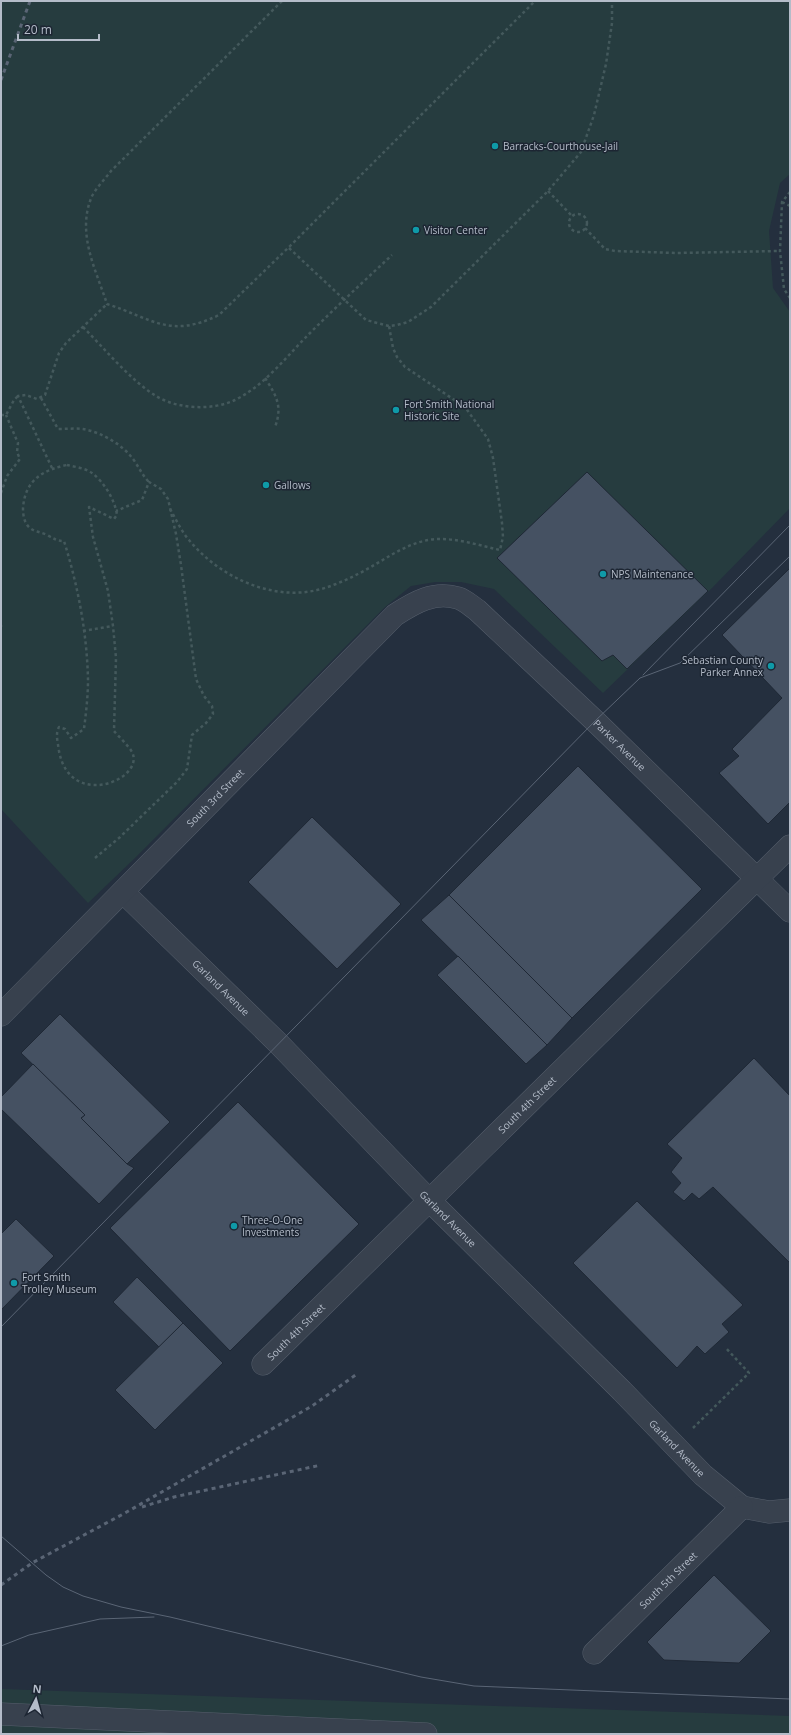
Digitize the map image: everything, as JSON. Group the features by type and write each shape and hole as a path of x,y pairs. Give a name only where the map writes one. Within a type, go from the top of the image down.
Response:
{"street":[{"name":"Parker Avenue","path":"438,595 459,598 477,610 595,721 790,911"},
{"name":"South 3rd Street","path":"1,1015 395,615 417,601 438,595"},
{"name":"South 4th Street","path":"263,1364 790,846"},
{"name":"Garland Avenue","path":"123,892 278,1043 430,1200 622,1391 703,1475 742,1507 769,1512 790,1510"},
{"name":"South 5th Street","path":"594,1653 742,1507"},
{"path":"1,1714 426,1734"}],"path":[{"path":"282,1 111,171 92,196 86,223 86,236 96,276 107,304 162,325 186,327 207,321 219,315 289,248 535,1"},
{"path":"289,248 366,320 389,326 408,322 431,307 548,191 578,157 587,138 606,64 612,23 612,1"},
{"path":"548,191 572,216"},
{"path":"790,192 782,202 780,251 784,289 790,298"},
{"path":"782,202 790,206"},
{"path":"576,214 584,216 587,222 585,228 581,231 572,230 569,222 572,216 576,214"},
{"path":"585,228 605,248 615,250 677,253 780,251"},
{"path":"83,327 140,384 156,396 176,405 198,407 233,401 248,392 265,378 344,299 392,255"},
{"path":"6,415 14,400 18,396 26,395 37,399 45,395 59,353 70,338 107,304"},
{"path":"170,509 187,539 198,551 221,570 257,587 281,591 306,592 341,582 359,574 412,544 430,540 453,540 500,550 503,537 502,523 493,458 488,438 465,407 405,367 397,357 393,348 389,326"},
{"path":"265,378 277,399 280,408 275,427"},
{"path":"18,396 52,468"},
{"path":"41,398 58,429 84,429 112,441 133,459 144,477 161,489 168,499 176,534 182,572 196,678 204,696 212,706 213,714 206,723 192,735 187,768 177,782 119,838 95,858"},
{"path":"1,415 6,415"},
{"path":"1,493 7,476 20,459 17,452 18,443 6,415"},
{"path":"67,465 90,472 100,480 107,490 117,515 114,519 89,507 92,537 108,591 113,626 116,658 114,731 132,752 134,758 128,770 121,777 102,786 89,785 77,780 64,764 58,744 57,734 59,727 64,729 71,738 84,729 88,680 83,631 76,587 64,541 53,540 47,535 35,532 28,527 23,517 26,494 32,482 52,468 67,465"},
{"path":"116,511 142,500 150,482"},
{"path":"83,631 113,626"},
{"path":"691,1429 749,1372 725,1347"}],"green space":[{"name":"Fort Smith National Historic Site","path":"1,1 790,1 790,174 780,183 769,231 773,288 790,312 790,508 712,588 603,693 494,589 461,582 435,582 411,586 385,607 135,858 88,903 1,809"},
{"path":"1,1689 790,1716 790,1734 1,1734"}],"building":[{"name":"NPS Maintenance","path":"587,472 708,591 627,669 613,655 602,661 497,558"},
{"name":"Sebastian County Parker Annex","path":"790,568 790,802 768,824 719,773 739,756 732,749 782,698 722,635"},
{"path":"578,766 702,889 572,1018 449,895"},
{"path":"312,817 401,904 337,969 248,882"},
{"path":"449,895 572,1018 547,1045 421,920"},
{"path":"458,956 547,1045 526,1064 437,975"},
{"path":"60,1014 170,1122 127,1164 81,1118 85,1115 21,1053"},
{"path":"754,1058 790,1096 790,1263 713,1187 699,1199 692,1193 684,1201 673,1192 681,1183 671,1172 682,1158 667,1144"},
{"path":"33,1064 85,1115 81,1118 127,1164 134,1168 99,1204 1,1109 1,1097"},
{"name":"Three-O-One Investments","path":"238,1102 359,1224 230,1351 110,1228"},
{"path":"637,1201 743,1305 722,1324 729,1332 705,1354 697,1346 677,1368 573,1263"},
{"name":"Fort Smith Trolley Museum","path":"16,1219 54,1256 1,1310 1,1234"},
{"path":"137,1277 183,1323 159,1347 113,1302"},
{"path":"183,1323 223,1363 155,1430 115,1390"},
{"path":"714,1575 771,1631 739,1663 664,1660 647,1642"}],"tram line":[{"path":"643,675 790,525"},
{"path":"1,1327 595,721 640,678 680,663 790,556"},
{"path":"1,1536 46,1575 63,1587 83,1596 121,1607 170,1617 421,1677 474,1686 790,1699"},
{"path":"1,1646 29,1635 100,1619 154,1617"}],"railway":[{"path":"1,80 30,1"},
{"path":"1,1585 32,1563 125,1513 312,1406 357,1374"},
{"path":"142,1507 174,1497 321,1465"}],"place":[{"name":"Barracks-Courthouse-Jail","path":"495,146"},
{"name":"Visitor Center","path":"416,230"},
{"name":"Fort Smith National Historic Site","path":"396,410"},
{"name":"Gallows","path":"266,485"},
{"name":"NPS Maintenance","path":"603,574"},
{"name":"Sebastian County Parker Annex","path":"771,666"},
{"name":"Three-O-One Investments","path":"234,1226"},
{"name":"Fort Smith Trolley Museum","path":"14,1283"}]}
